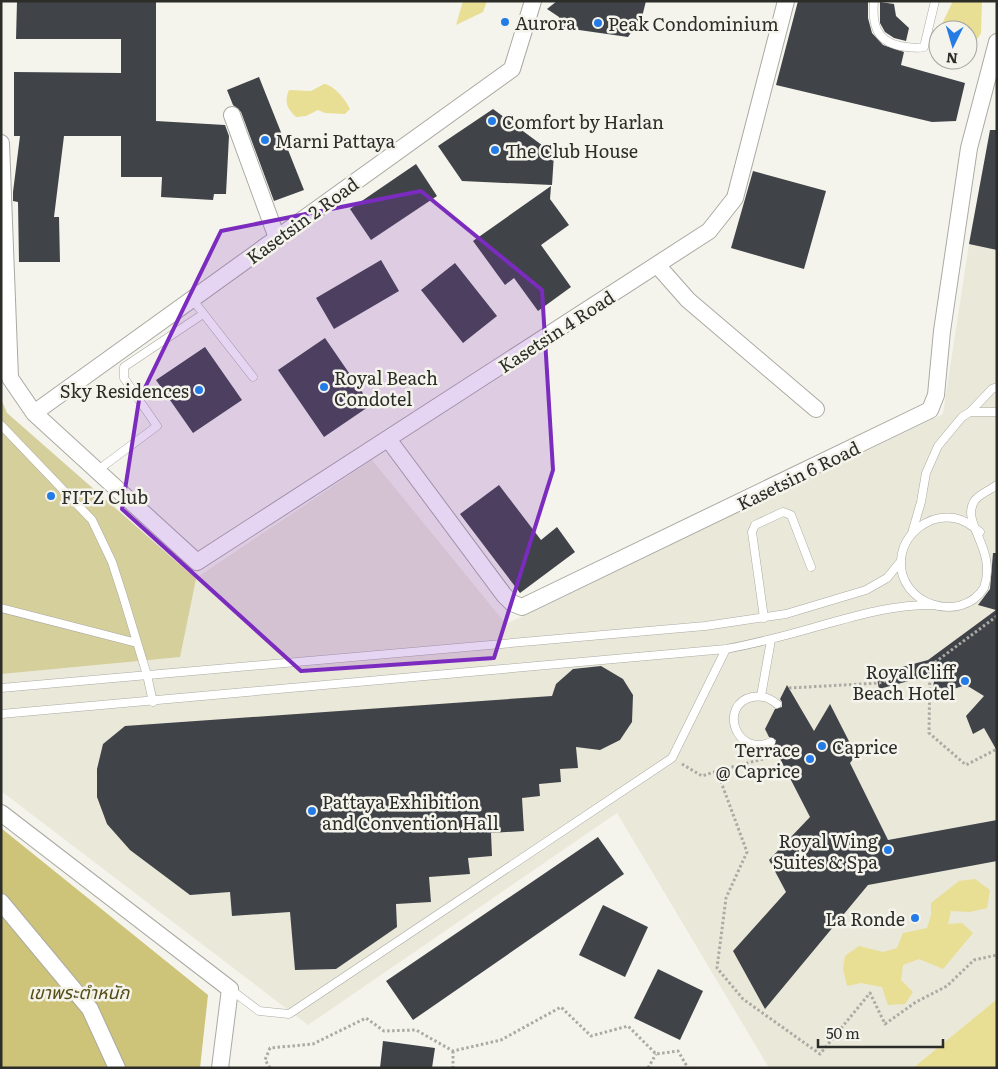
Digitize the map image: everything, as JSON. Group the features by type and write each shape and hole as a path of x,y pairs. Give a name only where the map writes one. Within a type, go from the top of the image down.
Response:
{"street":[{"name":"Kasetsin 2 Road","path":"34,413 512,69 533,1"},
{"name":"Kasetsin 4 Road","path":"98,470 197,562 658,266 709,231 735,198 786,1"},
{"name":"Kasetsin 6 Road","path":"388,439 504,595 512,603 522,607 930,410 936,395 942,331 969,148 997,42"},
{"path":"232,115 277,238"},
{"path":"1,143 10,378 34,413 98,470"},
{"path":"658,266 688,300 816,409"},
{"path":"1,813 230,989 220,1068"},
{"path":"1,902 90,1009 117,1068"}],"lane":[{"path":"874,1 873,17 880,36 890,43 919,48 924,46 935,1"},
{"path":"192,299 253,377"},
{"path":"98,470 157,426 124,378 122,372 124,367 203,314"},
{"path":"932,605 919,599 909,588 903,575 901,561 904,547 912,533 921,502 926,473 938,446 962,417 970,412 992,389 997,388"},
{"path":"970,412 997,412"},
{"path":"1,425 92,520 112,562 147,675 153,702"},
{"path":"1,714 153,702 726,649 771,640 882,608 905,605 932,605 946,608 960,606 973,600 984,589 990,576 992,560 989,545 973,519 972,508 976,500 997,485"},
{"path":"764,618 752,532 755,525 783,512 791,515 812,568"},
{"path":"912,533 924,524 938,518 954,518 968,523 980,532"},
{"path":"1,688 705,626 764,618 786,614 866,590 887,578 901,561"},
{"path":"1,608 137,643"},
{"path":"761,696 771,640"},
{"path":"230,989 259,1011 289,1014 672,758 726,649"},
{"path":"772,742 758,746 751,744 738,734 734,726 736,710 748,698 761,696 777,704"}],"path":[{"path":"789,688 879,683 930,666 997,616"},
{"path":"930,666 929,733 966,765 997,749"},
{"path":"672,758 702,776 778,755"},
{"path":"717,771 747,852 726,898 717,968 743,999 820,1054 870,993 885,1024 916,1002 947,986 974,960 997,956"},
{"path":"270,1068 265,1060 270,1048 313,1044 366,1018 384,1031 416,1030 453,1051 501,1040 561,1007 592,1036 628,1026 656,1054"},
{"path":"453,1051 453,1068"},
{"path":"656,1054 678,1051 688,1068"},
{"path":"648,1068 656,1054"}],"highlighted area":[{"path":"421,191 542,290 553,470 494,658 301,671 122,509 139,400 221,231"}],"shaded area":[{"path":"463,1 487,1 483,12 456,25"},
{"path":"953,1 982,1 981,33 978,38 978,20 944,20"},
{"path":"324,84 332,87 346,101 350,109 345,114 325,113 318,110 306,116 296,117 290,111 287,105 289,90 311,91"},
{"path":"986,153 997,156 997,999 913,1068 769,1068 617,813 308,1025 1,791 1,399 7,413 196,578 372,460 506,624 943,414 969,244"},
{"name":"FITZ Club","path":"1,399 7,413 196,579 180,657 1,674"},
{"path":"975,879 990,890 987,908 970,912 951,911 948,924 962,923 973,933 943,969 919,959 903,965 901,980 913,992 905,1004 888,1005 882,987 861,983 847,986 843,969 845,956 859,946 883,952 897,948 903,933 927,928 931,915 931,903 959,881"},
{"path":"997,999 997,1068 913,1068"}],"green space":[{"name":"เขาพระตำหนัก","path":"1,828 208,995 200,1068 1,1068"}],"building":[{"path":"17,1 156,1 156,121 225,125 229,136 226,194 214,194 213,200 161,197 162,177 121,177 121,136 64,136 54,217 59,217 60,262 19,262 18,202 13,201 20,136 14,136 14,72 121,73 121,39 16,39"},
{"name":"Peak Condominium","path":"557,1 646,1 642,17 628,37 558,27 559,17 547,9"},
{"path":"798,1 868,1 868,18 872,33 883,45 904,52 901,65 965,83 956,121 932,122 776,85"},
{"path":"880,2 894,4 896,16 909,28 906,41 894,38 885,32 880,23"},
{"name":"Marni Pattaya","path":"259,77 304,190 274,201 241,112 233,105 227,90"},
{"name":"The Club House","path":"493,109 554,154 552,185 462,181 438,146"},
{"path":"990,130 997,130 997,250 969,244"},
{"path":"416,164 437,196 371,240 350,209"},
{"path":"753,171 826,191 804,269 731,248"},
{"path":"551,186 550,199 569,225 541,245 571,287 538,311 514,278 505,285 473,241"},
{"path":"381,260 399,291 334,329 316,298"},
{"path":"455,263 497,316 463,343 421,290"},
{"name":"Royal Beach Condotel","path":"325,338 371,405 324,437 278,370"},
{"name":"Sky Residences","path":"205,347 242,400 193,433 156,380"},
{"path":"499,485 541,540 557,527 575,552 520,593 460,514"},
{"path":"993,553 997,553 997,751 984,728 973,734 966,716 984,696 966,685 944,692 933,688 935,674 879,689 876,674 928,660 996,610 978,605 990,589"},
{"name":"Pattaya Exhibition and Convention Hall","path":"601,666 623,679 633,695 632,722 620,740 600,750 576,747 578,768 560,769 561,782 539,784 540,796 522,798 524,831 491,833 492,856 468,858 470,874 429,877 431,902 396,904 397,927 336,969 295,970 290,912 232,916 230,892 190,895 130,850 107,824 97,797 97,769 103,744 125,726 552,696 556,684 573,669"},
{"name":"Royal Wing Suites & Spa","path":"787,685 814,731 830,704 856,755 850,763 888,840 997,820 997,861 868,885 765,1009 733,951 786,892 769,860 810,817 774,747 776,740 769,737 765,729 775,709 782,707 780,699"},
{"path":"598,837 624,874 413,1020 386,981"},
{"path":"603,905 648,927 625,977 579,955"},
{"path":"658,969 703,991 680,1040 634,1018"},
{"path":"383,1041 435,1048 432,1068 380,1068"}],"place":[{"name":"Aurora","path":"505,22"},
{"name":"Peak Condominium","path":"598,23"},
{"name":"Comfort by Harlan","path":"492,121"},
{"name":"Marni Pattaya","path":"265,140"},
{"name":"The Club House","path":"495,150"},
{"name":"Royal Beach Condotel","path":"324,387"},
{"name":"Sky Residences","path":"199,390"},
{"name":"FITZ Club","path":"51,496"},
{"name":"Royal Cliff Beach Hotel","path":"965,681"},
{"name":"Caprice","path":"822,746"},
{"name":"Terrace @ Caprice","path":"810,759"},
{"name":"Pattaya Exhibition and Convention Hall","path":"312,811"},
{"name":"Royal Wing Suites & Spa","path":"888,850"},
{"name":"La Ronde","path":"915,918"}]}
